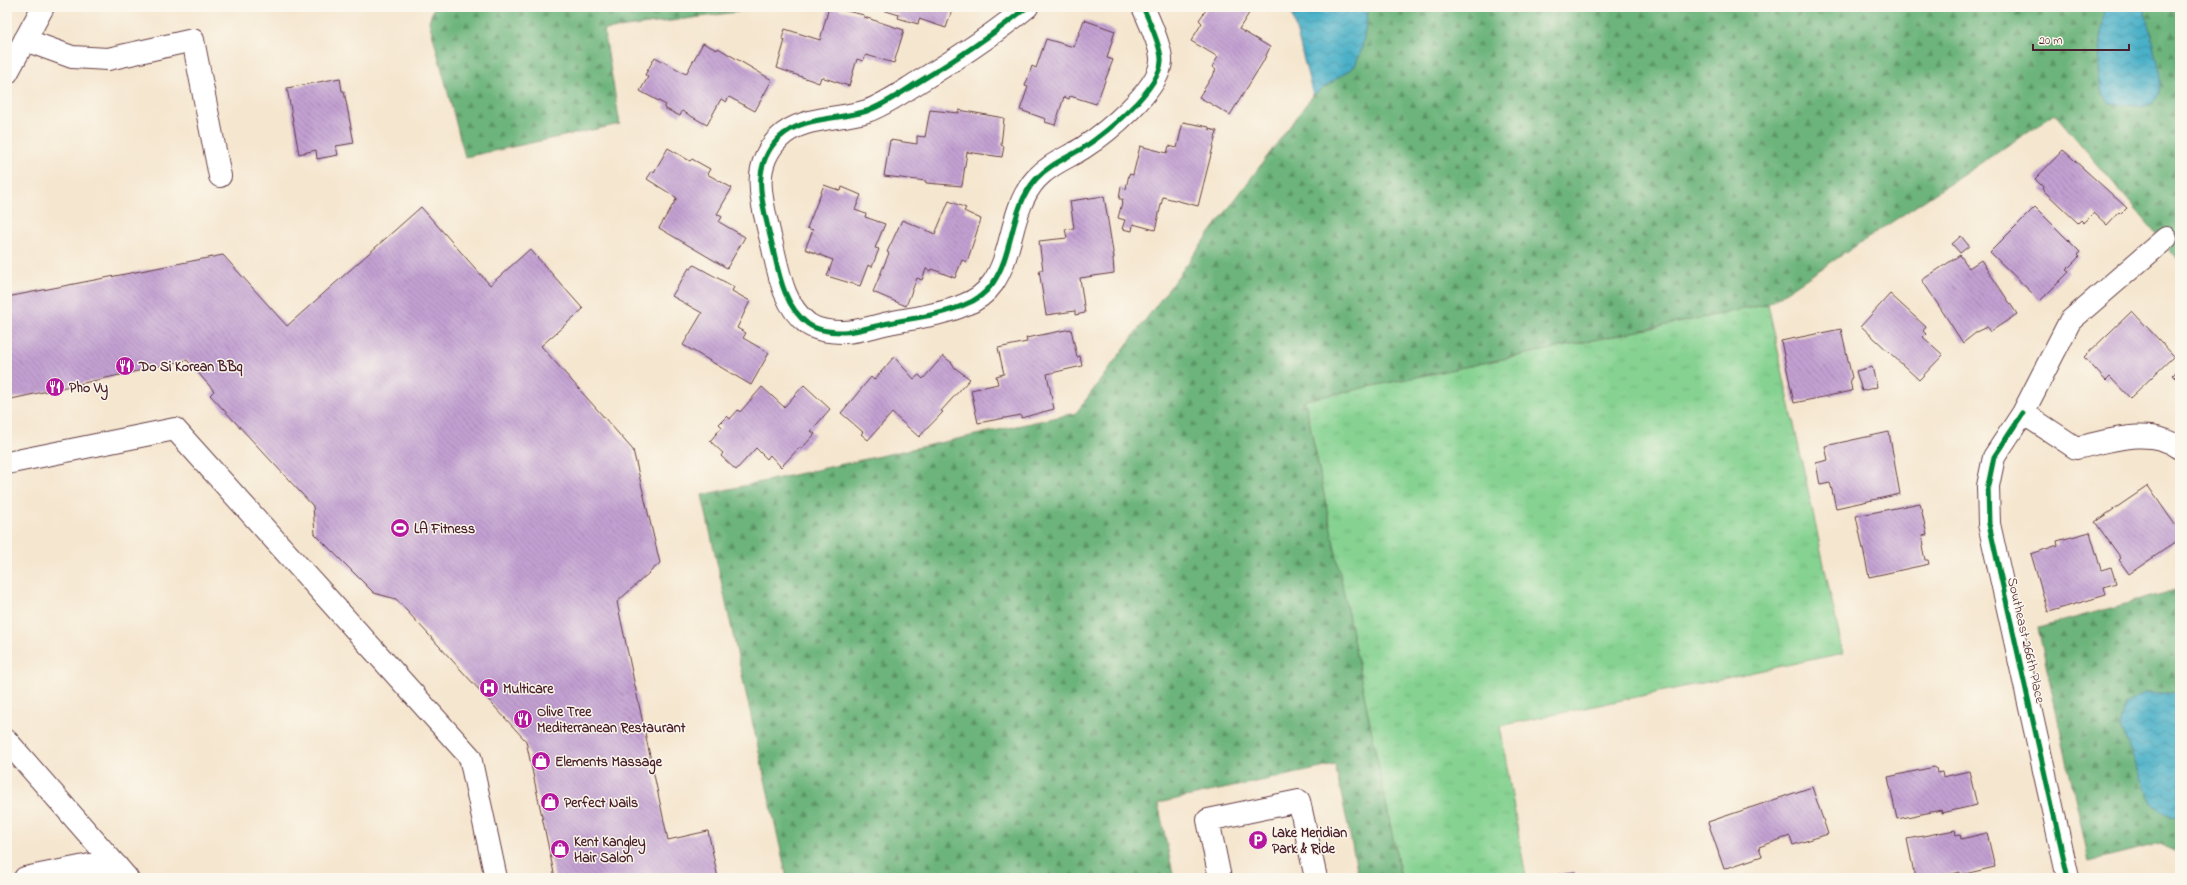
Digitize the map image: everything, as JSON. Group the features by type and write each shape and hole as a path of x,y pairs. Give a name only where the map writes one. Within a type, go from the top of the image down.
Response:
{"street":[{"path":"7,72 43,7"},
{"path":"1028,7 936,71 895,96 867,111 799,126 781,136 771,148 761,169 760,189 764,211 784,291 795,310 810,325 825,331 846,332 963,306 979,298 993,283 1004,257 1018,210 1035,180 1052,164 1084,147 1130,109 1151,88 1161,61 1151,25 1143,7"},
{"path":"25,40 72,57 108,59 193,40 220,176"},
{"name":"Southeast 266th Place","path":"2068,878 1989,524 1988,486 1994,457 2023,413 2070,321 2166,238"},
{"path":"2023,413 2076,448 2123,438 2146,436 2172,442 2180,448"},
{"path":"7,463 175,429 470,757 496,878"},
{"path":"7,741 116,874"},
{"path":"1220,878 1208,820 1299,801 1316,878"},
{"path":"25,878 90,865 116,874"}],"green space":[{"path":"434,7 746,7 737,12 604,30 620,124 465,157 429,21"},
{"path":"1369,7 2180,7 2180,264 2177,258 2055,114 1768,304 1305,400 1401,878 1359,878 1335,765 1158,803 1174,878 787,878 702,495 1076,413 1313,95 1355,66"},
{"path":"1768,304 1843,653 1500,726 1526,878 1401,878 1305,400"},
{"path":"2180,589 2180,853 2159,844 2089,861 2038,628"}],"water":[{"path":"1290,7 1369,7 1362,49 1355,66 1313,95"},
{"path":"2104,7 2144,7 2160,75 2160,93 2152,104 2141,107 2110,103 2102,94 2098,72"},
{"path":"2144,693 2180,693 2180,818 2171,816 2152,804 2120,727 2125,704"}],"building":[{"path":"829,7 864,15 864,17 904,30 894,63 866,55 863,61 857,59 849,86 821,77 819,83 777,68 785,40 782,39 785,29 820,40"},
{"path":"873,7 953,7 946,28 919,19 918,24 898,18 899,15"},
{"path":"1208,7 1253,7 1239,29 1270,47 1263,62 1230,115 1199,97 1216,70 1212,67 1218,57 1191,41 1202,23 1199,20"},
{"path":"1084,20 1115,31 1107,58 1113,60 1096,104 1070,96 1069,99 1064,97 1055,125 1045,122 1046,119 1020,110 1028,87 1025,86 1032,66 1036,68 1046,39 1074,47"},
{"path":"703,43 717,50 718,48 772,80 755,111 729,97 726,102 721,99 707,125 682,111 680,116 664,108 666,105 640,91 648,77 645,75 655,57 686,74"},
{"path":"340,78 354,143 336,146 338,155 317,159 316,150 299,154 287,88"},
{"path":"930,110 959,113 959,110 1004,118 1001,145 1004,146 1002,157 967,152 962,186 926,183 926,181 884,176 890,140 917,144 917,136 925,137"},
{"path":"1183,122 1209,127 1209,129 1217,131 1198,206 1163,197 1155,230 1133,224 1132,231 1122,229 1125,220 1118,218 1123,199 1119,199 1121,187 1126,189 1129,174 1133,175 1140,146 1167,153 1169,146 1177,148"},
{"path":"668,148 690,161 692,159 710,169 707,174 732,188 717,214 722,217 719,222 745,237 727,268 659,228 677,198 647,179 652,171 654,172"},
{"path":"2063,150 2127,208 2121,214 2119,212 2107,225 2094,213 2084,223 2081,220 2078,223 2042,189 2043,187 2035,179"},
{"path":"824,185 841,191 842,187 861,195 855,210 866,214 865,217 885,224 875,248 879,249 872,267 868,265 860,286 827,276 833,260 805,249 813,230 807,228"},
{"path":"1104,196 1114,258 1114,273 1080,278 1085,313 1075,315 1075,311 1046,315 1039,270 1043,270 1039,241 1067,238 1065,229 1074,228 1070,201"},
{"path":"949,201 966,208 964,211 981,219 967,262 962,260 955,278 932,269 931,271 926,269 922,280 917,278 906,306 873,292 889,253 887,252 902,220 935,234"},
{"path":"421,207 490,285 530,249 583,309 541,346 633,450 660,563 617,602 668,840 708,831 718,878 555,878 526,741 396,599 374,593 315,534 313,506 210,395 214,391 187,360 7,400 7,297 223,255 287,326"},
{"path":"2035,207 2080,252 2077,255 2079,257 2066,270 2069,272 2040,301 1990,252"},
{"path":"1961,236 1969,246 1960,253 1952,244"},
{"path":"1960,255 1969,268 1981,260 2017,314 1990,332 1987,327 1978,331 1963,343 1922,280"},
{"path":"694,265 734,287 732,291 750,301 737,328 746,333 743,338 769,353 751,385 683,345 702,313 672,296 689,268 691,269"},
{"path":"1890,294 1926,327 1923,331 1926,334 1923,337 1943,355 1919,380 1861,326"},
{"path":"2132,311 2174,356 2130,398 2110,377 2106,381 2084,357"},
{"path":"1071,329 1077,357 1080,356 1082,366 1047,374 1054,409 1021,418 1021,415 978,423 971,390 998,384 996,376 1004,374 998,348 1027,342 1026,338"},
{"path":"1841,329 1852,378 1850,379 1852,391 1794,403 1781,341"},
{"path":"943,356 952,363 955,368 970,379 941,411 943,412 919,437 892,413 868,440 861,434 863,432 841,413 871,377 874,380 894,357 914,379 919,375 923,379"},
{"path":"1872,367 1877,387 1862,391 1856,371"},
{"path":"2180,368 2180,382 2173,375"},
{"path":"804,385 830,409 811,431 815,434 781,467 770,455 767,459 756,448 736,470 721,456 723,453 710,441 722,427 719,424 727,416 730,419 738,410 740,412 762,387 784,407"},
{"path":"1889,432 1900,494 1836,508 1830,483 1820,485 1816,463 1828,460 1825,446"},
{"path":"2148,486 2180,532 2180,539 2129,574 2119,560 2121,558 2095,522"},
{"path":"1920,503 1927,535 1922,536 1924,545 1922,546 1925,560 1928,560 1929,564 1869,577 1856,516"},
{"path":"2090,532 2101,570 2111,567 2116,583 2104,587 2106,595 2048,612 2031,554 2058,545 2057,541"},
{"path":"1934,767 1936,768 1937,773 1942,772 1943,777 1969,771 1977,805 1942,813 1941,810 1897,819 1888,777"},
{"path":"1812,787 1828,834 1793,845 1790,836 1759,847 1762,856 1724,869 1708,822"},
{"path":"1955,830 1956,835 1960,834 1961,839 1987,833 1995,867 1960,875 1960,872 1935,878 1915,878 1907,839"},
{"path":"1575,872 1576,878 1561,878 1560,874"}],"cycle path":[{"path":"1027,7 974,47 886,102 867,111 809,122 798,126 779,138 770,149 764,161 761,173 764,210 778,272 786,295 799,316 808,324 821,330 843,332 860,330 936,314 972,301 987,290 1000,271 1021,203 1036,179 1053,165 1083,148 1105,132 1142,97 1152,84 1158,72 1161,56 1143,7"},
{"path":"2023,413 1994,457 1988,486 1989,524 2068,878"}],"place":[{"name":"Do Si Korean BBq","path":"125,366"},
{"name":"Pho Vy","path":"55,387"},
{"name":"LA Fitness","path":"400,528"},
{"name":"Multicare","path":"489,688"},
{"name":"Olive Tree Mediterranean Restaurant","path":"523,719"},
{"name":"Elements Massage","path":"541,761"},
{"name":"Perfect Nails","path":"550,802"},
{"name":"Lake Meridian Park & Ride","path":"1258,840"},
{"name":"Kent Kangley Hair Salon","path":"560,849"}]}
